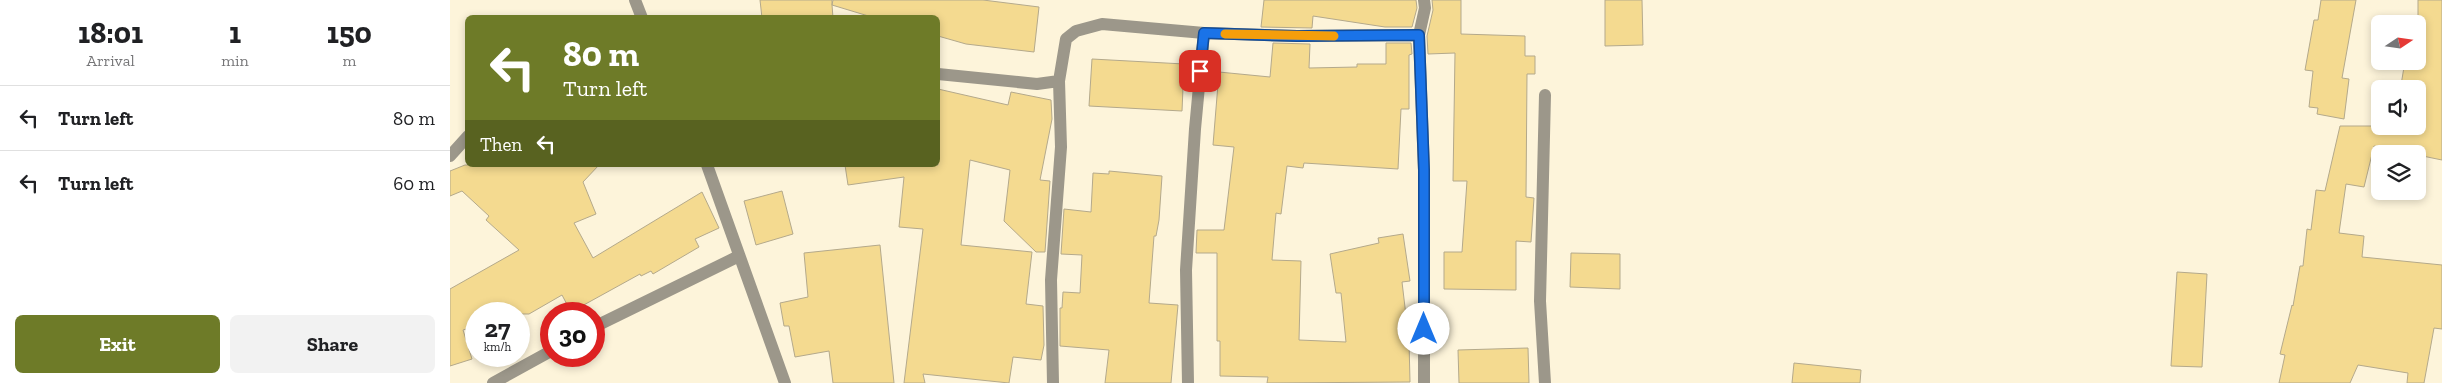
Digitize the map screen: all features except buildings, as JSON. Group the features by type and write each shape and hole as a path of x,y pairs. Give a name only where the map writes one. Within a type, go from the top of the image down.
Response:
{"street":[{"path":"635,0 641,15"},
{"path":"1424,0 1425,8 1419,35 1424,170 1424,383"},
{"path":"1052,383 1051,280 1061,146 1059,81 1066,39 1076,31 1102,24 1204,33 1297,36 1419,35"},
{"path":"1188,383 1186,270 1195,129 1204,33"},
{"path":"940,74 1037,84 1059,81"},
{"path":"1545,95 1540,301 1545,383"},
{"path":"450,156 465,139"},
{"path":"708,167 785,383"},
{"path":"605,322 739,256"},
{"path":"493,383 540,357"}],"slow traffic":[{"path":"1225,34 1334,36"}],"route":[{"path":"1200,71 1204,33 1297,36 1419,35 1424,170 1424,329"}]}
